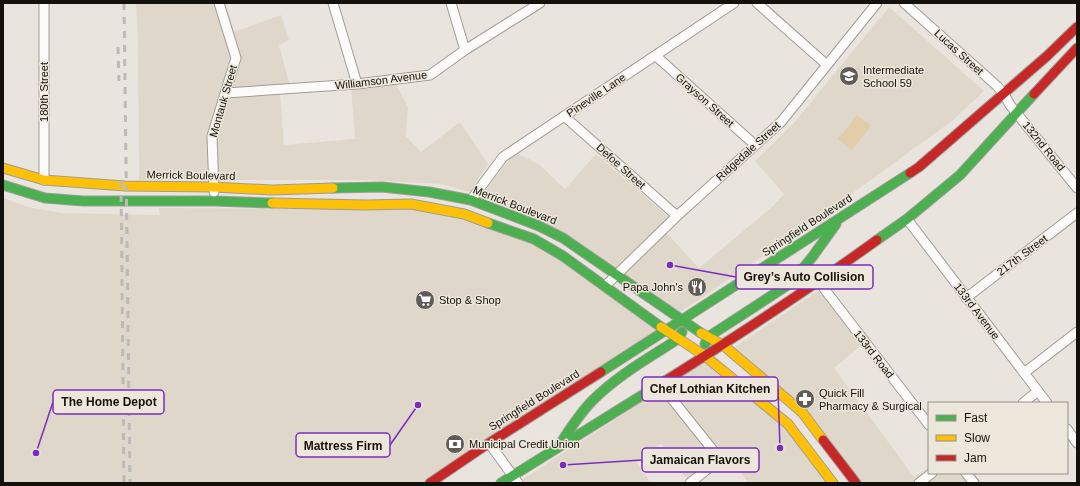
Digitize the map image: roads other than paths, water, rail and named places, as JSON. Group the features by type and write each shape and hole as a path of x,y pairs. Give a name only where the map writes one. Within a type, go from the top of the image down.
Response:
{"main road":[{"name":"Springfield Boulevard","path":"430,483 489,443 666,331 919,167 1047,56 1077,27"},
{"path":"501,483 515,479 558,447 723,345 819,282 907,219 960,175 1018,114 1077,48"},
{"name":"Merrick Boulevard","path":"3,168 44,180 125,186 213,187 272,190 382,187 429,192 471,200 539,226 563,238 682,320 723,345 802,412 856,483"},
{"path":"3,185 45,198 83,202 214,201 366,205 411,204 451,211 474,217 534,239 563,256 666,331 705,356 788,424 833,483"},
{"path":"705,356 705,343 708,337 791,283 813,256 841,217"},
{"path":"558,447 578,417 597,395 618,379 678,339 683,330 682,320"}],"street":[{"name":"180th Street","path":"44,3 44,180"},
{"name":"Montauk Street","path":"214,201 212,136 236,58 219,3"},
{"path":"333,3 357,84"},
{"path":"451,3 465,50"},
{"name":"Williamson Avenue","path":"226,93 357,84 430,75 465,50 540,3"},
{"name":"Pineville Lane","path":"471,200 503,157 734,3"},
{"path":"756,3 827,65"},
{"name":"Ridgedale Street","path":"606,286 677,216 781,122 877,3"},
{"name":"Lucas Street","path":"904,3 997,86 1004,94 1010,105"},
{"name":"Grayson Street","path":"656,56 755,145"},
{"name":"132nd Road","path":"1010,105 1077,188"},
{"name":"Defoe Street","path":"564,116 677,216"},
{"name":"217th Street","path":"966,298 1077,213"},
{"name":"133rd Avenue","path":"907,219 1046,402"},
{"name":"133rd Road","path":"819,282 928,424"},
{"path":"1024,373 1077,332"},
{"path":"660,384 720,459 690,483"},
{"path":"1024,402 1038,391"},
{"path":"1068,430 1077,443"},
{"path":"489,443 515,479"},
{"path":"919,483 931,474"},
{"path":"967,474 974,483"}],"railway":[{"path":"124,3 130,483"},
{"path":"118,47 119,81"},
{"path":"121,181 124,483"}],"place":[{"name":"Intermediate School 59","path":"849,76"},
{"name":"Grey’s Auto Collision","path":"670,265"},
{"name":"Papa John's","path":"697,287"},
{"name":"Stop & Shop","path":"425,300"},
{"name":"Quick Fill Pharmacy & Surgical","path":"805,399"},
{"name":"Mattress Firm","path":"418,405"},
{"name":"Municipal Credit Union","path":"455,444"},
{"name":"Chef Lothian Kitchen","path":"780,448"},
{"name":"The Home Depot","path":"36,453"},
{"name":"Jamaican Flavors","path":"563,465"}]}
